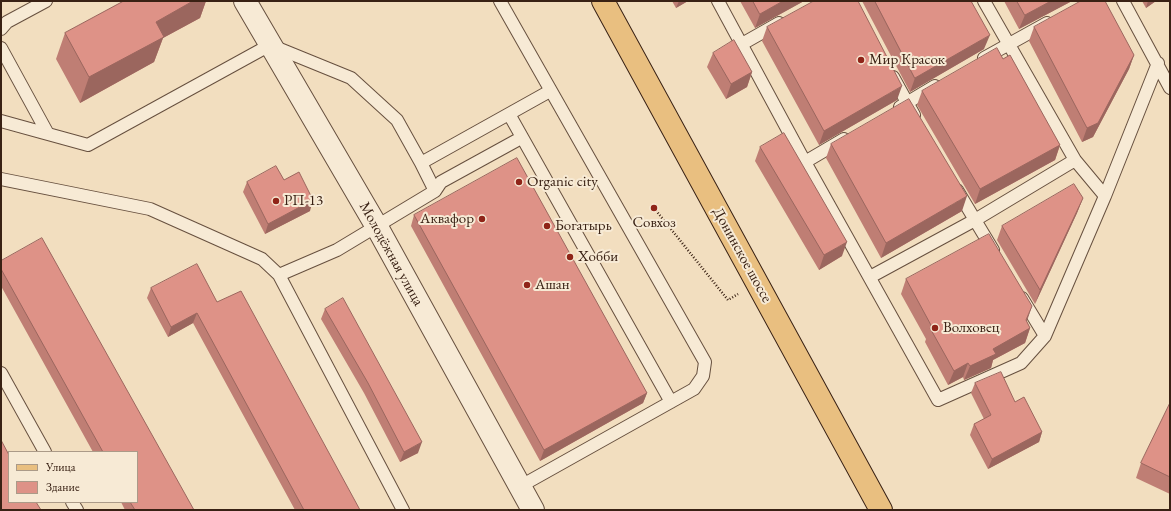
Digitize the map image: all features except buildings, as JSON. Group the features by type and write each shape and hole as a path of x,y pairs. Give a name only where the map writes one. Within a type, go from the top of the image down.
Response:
{"main road":[{"name":"Донинское шоссе","path":"603,1 881,510"}],"street":[{"name":"Молодёжная улица","path":"245,1 376,227 533,510"}],"lane":[{"path":"1,29 7,22 46,1"},
{"path":"500,1 705,362 703,376 700,383 694,389 519,487"},
{"path":"718,1 805,162 938,400 1021,363 1045,336 1105,196 1158,63"},
{"path":"984,1 1075,160 1105,196"},
{"path":"1123,1 1158,63 1170,88"},
{"path":"742,44 787,19"},
{"path":"974,64 1054,19"},
{"path":"1,121 88,144 270,45 350,78 397,120 435,191"},
{"path":"1,48 48,134"},
{"path":"889,69 919,124"},
{"path":"886,115 947,80"},
{"path":"421,163 550,91"},
{"path":"508,114 671,402"},
{"path":"805,162 852,134"},
{"path":"279,275 337,250 435,191 441,182 521,138"},
{"path":"870,277 975,220 1075,160"},
{"path":"1,179 150,209 262,260 279,275 403,510"},
{"path":"951,179 1000,261"},
{"path":"1016,288 1045,336"},
{"path":"1,373 44,451"}],"place":[{"name":"Мир Красок","path":"861,60"},
{"name":"Organic city","path":"519,182"},
{"name":"РП-13","path":"276,201"},
{"name":"Совхоз","path":"654,208"},
{"name":"Аквафор","path":"482,219"},
{"name":"Богатырь","path":"547,226"},
{"name":"Хобби","path":"570,257"},
{"name":"Ашан","path":"527,285"},
{"name":"Волховец","path":"935,328"}]}
